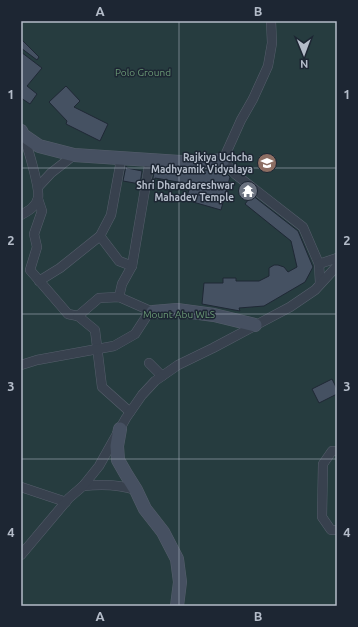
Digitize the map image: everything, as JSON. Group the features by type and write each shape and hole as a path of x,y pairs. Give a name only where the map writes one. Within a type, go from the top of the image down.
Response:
{"main road":[{"path":"22,134 39,146 74,155 195,163 222,160"},
{"path":"153,312 178,310 214,315 255,325"},
{"path":"120,429 117,446 118,460 136,490 145,509 163,532 177,559 180,582 178,606"}],"street":[{"path":"271,21 272,44 268,66 253,99 240,120 222,160 235,174 303,227 319,264 320,283"},
{"path":"22,134 38,187 38,199 42,211 34,234 37,247 30,270 68,314 78,316 95,330 102,387 130,412"},
{"path":"38,187 51,173 74,155"},
{"path":"39,281 60,268 100,236 111,215 120,166 119,158"},
{"path":"119,298 122,284 132,266 150,160"},
{"path":"21,215 31,209 38,199"},
{"path":"100,236 119,261 132,266"},
{"path":"319,264 337,258"},
{"path":"21,555 99,466 130,412 142,395 155,381 178,365 290,307 315,290 337,266"},
{"path":"78,316 99,298 119,298 153,312"},
{"path":"21,364 114,346 135,334 148,314 153,312"},
{"path":"149,363 162,376"},
{"path":"337,451 332,451 323,464 322,517 331,530 337,530"},
{"path":"82,486 110,484 136,490"},
{"path":"21,486 66,502"}],"green space":[{"name":"Mount Abu WLS","path":"21,21 337,21 337,606 21,606"}],"building":[{"path":"21,39 39,57 37,60 21,48"},
{"path":"21,52 42,68 27,86 37,94 30,104 21,98"},
{"path":"66,86 80,101 74,107 108,124 100,141 66,124 67,121 49,102"},
{"path":"126,166 127,168 142,171 140,184 123,181"},
{"path":"155,168 195,171 209,170 228,175 230,177 221,210 186,200 190,186 177,184 178,182 155,178 154,184 152,183"},
{"path":"252,195 298,231 313,267 305,282 264,306 239,308 240,311 202,304 204,283 223,283 223,278 236,278 236,281 259,281 269,276 269,268 274,265 284,267 288,272 297,267 291,241 245,204"},
{"path":"332,379 337,389 337,394 319,403 312,389"}],"place":[{"name":"Rajkiya Uchcha Madhyamik Vidyalaya","path":"267,163"},
{"name":"Shri Dharadareshwar Mahadev Temple","path":"248,191"}],"park label":[{"name":"Polo Ground","path":"143,72"}]}
